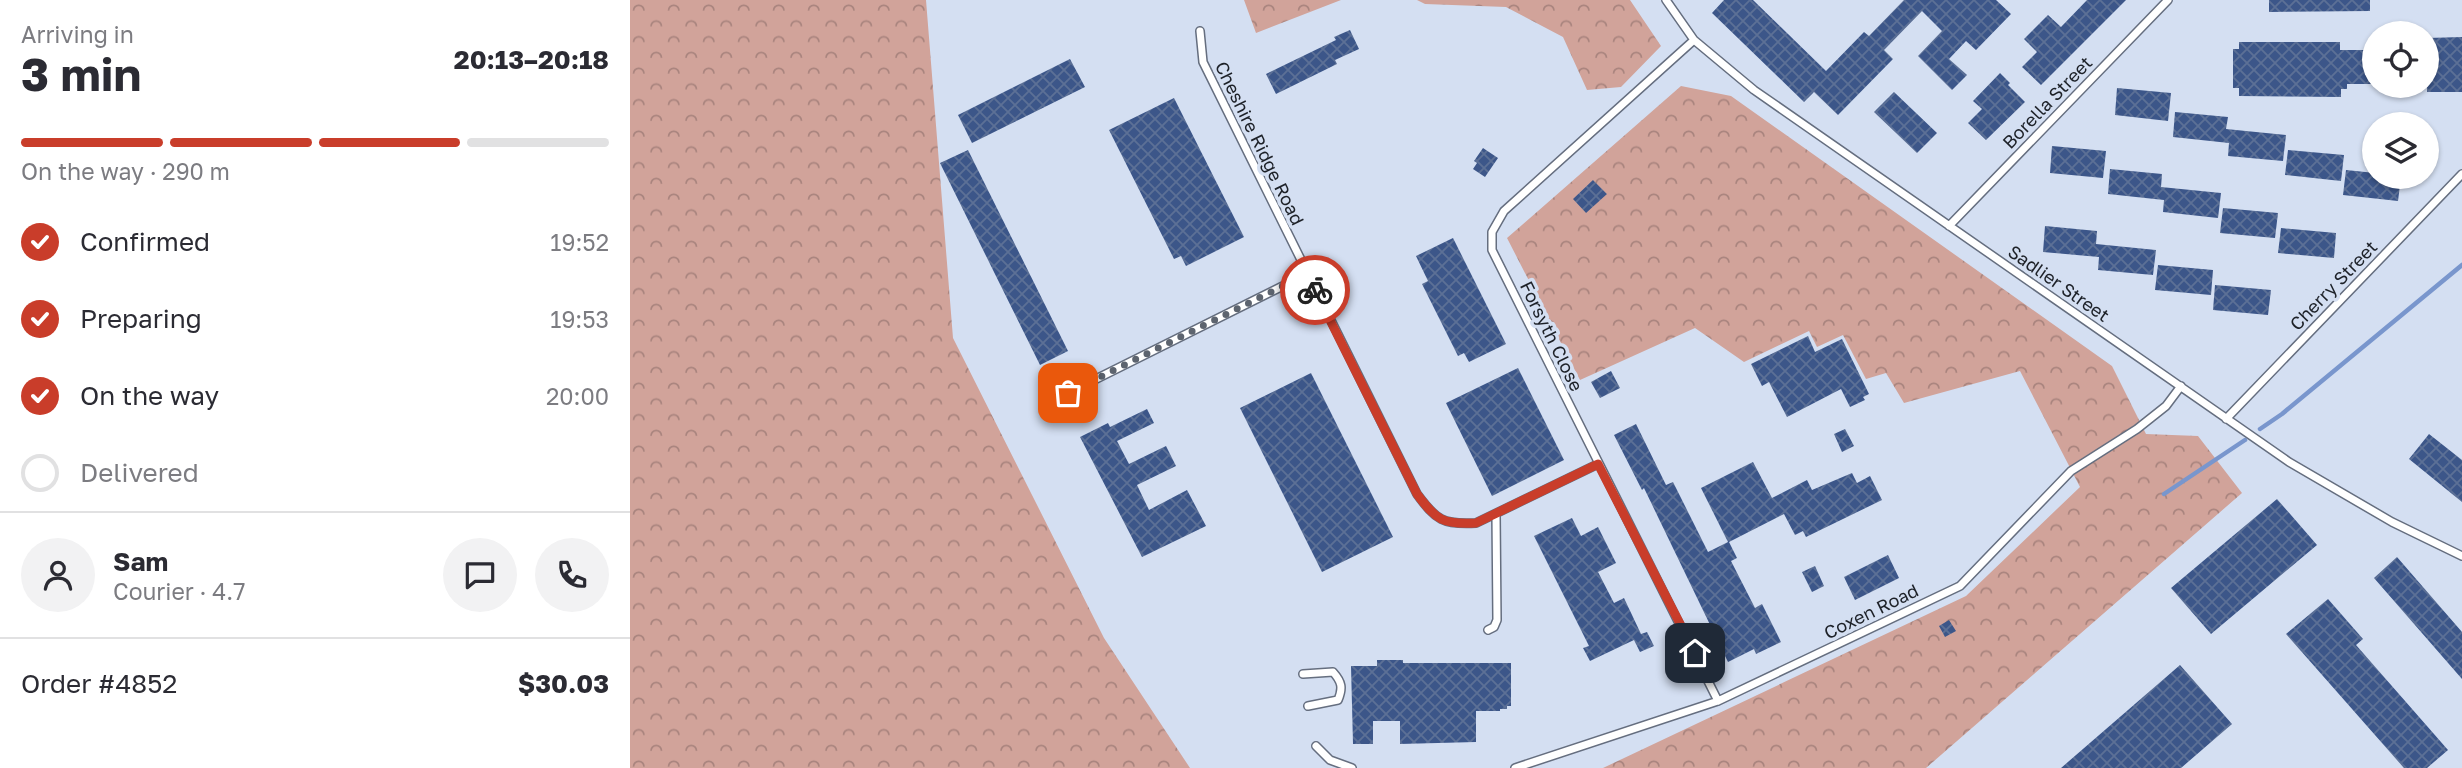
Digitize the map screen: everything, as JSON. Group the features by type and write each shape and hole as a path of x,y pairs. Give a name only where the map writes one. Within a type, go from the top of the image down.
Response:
{"lane":[{"name":"Sadlier Street","path":"1666,0 1694,40 1754,90 1948,226 2289,462 2362,506 2462,556"},
{"name":"Borella Street","path":"1948,226 2168,0"},
{"name":"Cheshire Ridge Road","path":"1200,30 1203,62 1417,494 1431,514 1453,524 1476,523 1598,464"},
{"name":"Forsyth Close","path":"1694,40 1504,211 1492,232 1492,250 1718,701"},
{"name":"Cherry Street","path":"2226,419 2462,174"},
{"path":"1068,393 1307,274"},
{"name":"Coxen Road","path":"1515,768 1718,701 1959,586 2071,471 2137,429 2166,406 2181,386"},
{"path":"1488,630 1494,627 1497,620 1496,514"},
{"path":"1303,674 1333,672 1340,680 1342,691 1338,700 1308,706"},
{"path":"1316,746 1330,760 1352,768"}],"green space":[{"path":"630,0 926,0 953,338 1104,638 1190,768 630,768"},
{"path":"1244,0 1341,0 1256,33"},
{"path":"1417,0 1630,0 1661,46 1621,87 1587,90 1563,37 1506,7 1425,4"},
{"path":"1681,86 1731,96 2112,366 2146,434 2198,436 2242,493 1926,768 1603,768 1966,596 2080,487 2020,371 1904,403 1886,373 1866,379 1843,335 1817,347 1809,331 1744,362 1695,328 1580,380 1507,238"}],"building":[{"path":"1724,0 1753,0 1826,71 1864,32 1869,36 1904,0 1996,0 2011,14 1976,50 1966,41 1949,59 1967,75 1952,90 1918,56 1942,31 1922,11 1884,50 1893,59 1838,115 1814,92 1804,102 1712,13"},
{"path":"2087,0 2126,0 2041,85 2022,67 2037,52 2024,39 2048,15 2061,27"},
{"path":"2269,0 2370,0 2370,11 2269,12"},
{"path":"1350,30 1359,49 1335,60 1337,64 1276,94 1266,74 1336,40 1334,37"},
{"path":"2462,37 2462,92 2439,92 2439,38"},
{"path":"2239,42 2340,42 2340,50 2362,50 2362,84 2347,84 2347,89 2341,89 2341,97 2239,96 2239,88 2233,88 2233,49 2239,49"},
{"path":"1070,59 1085,87 972,143 958,115"},
{"path":"2000,73 2025,102 1986,140 1968,123 1982,109 1973,101"},
{"path":"2117,88 2171,93 2168,121 2115,115"},
{"path":"1894,92 1937,133 1917,153 1874,112"},
{"path":"1174,98 1244,237 1186,266 1181,256 1174,259 1109,130"},
{"path":"2175,112 2228,117 2226,129 2286,135 2283,161 2228,156 2229,143 2173,137"},
{"path":"2052,146 2106,151 2103,178 2050,173"},
{"path":"1483,148 1498,158 1485,177 1473,169 1477,163 1474,161"},
{"path":"968,150 1068,351 1040,365 940,163"},
{"path":"2288,150 2344,155 2341,181 2285,175"},
{"path":"2110,169 2162,174 2161,187 2221,193 2218,218 2163,212 2164,200 2108,194"},
{"path":"2346,170 2362,172 2362,189 2400,189 2398,201 2343,195"},
{"path":"1593,180 1607,194 1586,213 1573,199"},
{"path":"2223,208 2278,213 2275,238 2220,233"},
{"path":"2045,226 2097,231 2096,244 2156,250 2153,275 2098,270 2099,257 2043,252"},
{"path":"2281,228 2336,233 2334,258 2278,253"},
{"path":"1453,238 1506,344 1469,362 1464,353 1458,356 1422,284 1428,281 1416,256"},
{"path":"2158,265 2213,270 2211,295 2155,290"},
{"path":"2215,285 2271,290 2268,315 2213,310"},
{"path":"1808,336 1815,352 1842,339 1869,394 1863,397 1865,400 1850,407 1841,389 1787,417 1769,382 1762,386 1751,364"},
{"path":"1518,368 1564,460 1492,496 1446,403"},
{"path":"1611,371 1620,388 1600,398 1591,382"},
{"path":"1311,373 1393,537 1322,572 1240,408"},
{"path":"1147,409 1154,423 1117,441 1129,464 1166,446 1176,466 1137,485 1149,510 1187,490 1206,526 1142,557 1080,437 1108,423 1110,427"},
{"path":"1636,424 1666,485 1673,482 1708,552 1728,542 1701,488 1753,462 1772,498 1807,480 1812,490 1852,473 1857,483 1870,476 1882,500 1806,537 1803,531 1795,535 1784,514 1729,542 1737,558 1731,561 1755,608 1762,604 1781,642 1756,654 1754,649 1728,662 1644,488 1642,490 1614,435"},
{"path":"1845,429 1854,446 1842,452 1834,434"},
{"path":"2429,434 2462,460 2462,502 2409,459"},
{"path":"2277,499 2317,545 2211,634 2171,588"},
{"path":"1572,518 1581,536 1598,527 1616,563 1598,572 1614,603 1624,598 1641,634 1647,632 1654,646 1640,652 1634,640 1590,661 1583,648 1589,646 1534,536"},
{"path":"1888,555 1899,578 1855,600 1844,577"},
{"path":"2397,557 2462,632 2462,679 2374,578"},
{"path":"1815,566 1824,586 1812,592 1802,572"},
{"path":"2328,599 2363,639 2356,645 2448,750 2427,768 2404,768 2286,634"},
{"path":"1949,620 1956,631 1945,637 1939,626"},
{"path":"1377,660 1403,660 1403,663 1511,663 1511,706 1500,711 1476,711 1476,742 1400,744 1400,721 1373,721 1373,744 1353,744 1351,666 1377,666"},
{"path":"2180,665 2232,724 2181,768 2061,768"}],"waterway":[{"path":"2260,429 2282,414 2462,265"},
{"path":"2164,494 2245,440"}],"way so far":[{"path":"1068,393 1307,274 1315,290"}],"route":[{"path":"1315,290 1417,494 1431,514 1453,524 1476,523 1598,464 1695,653"}]}
